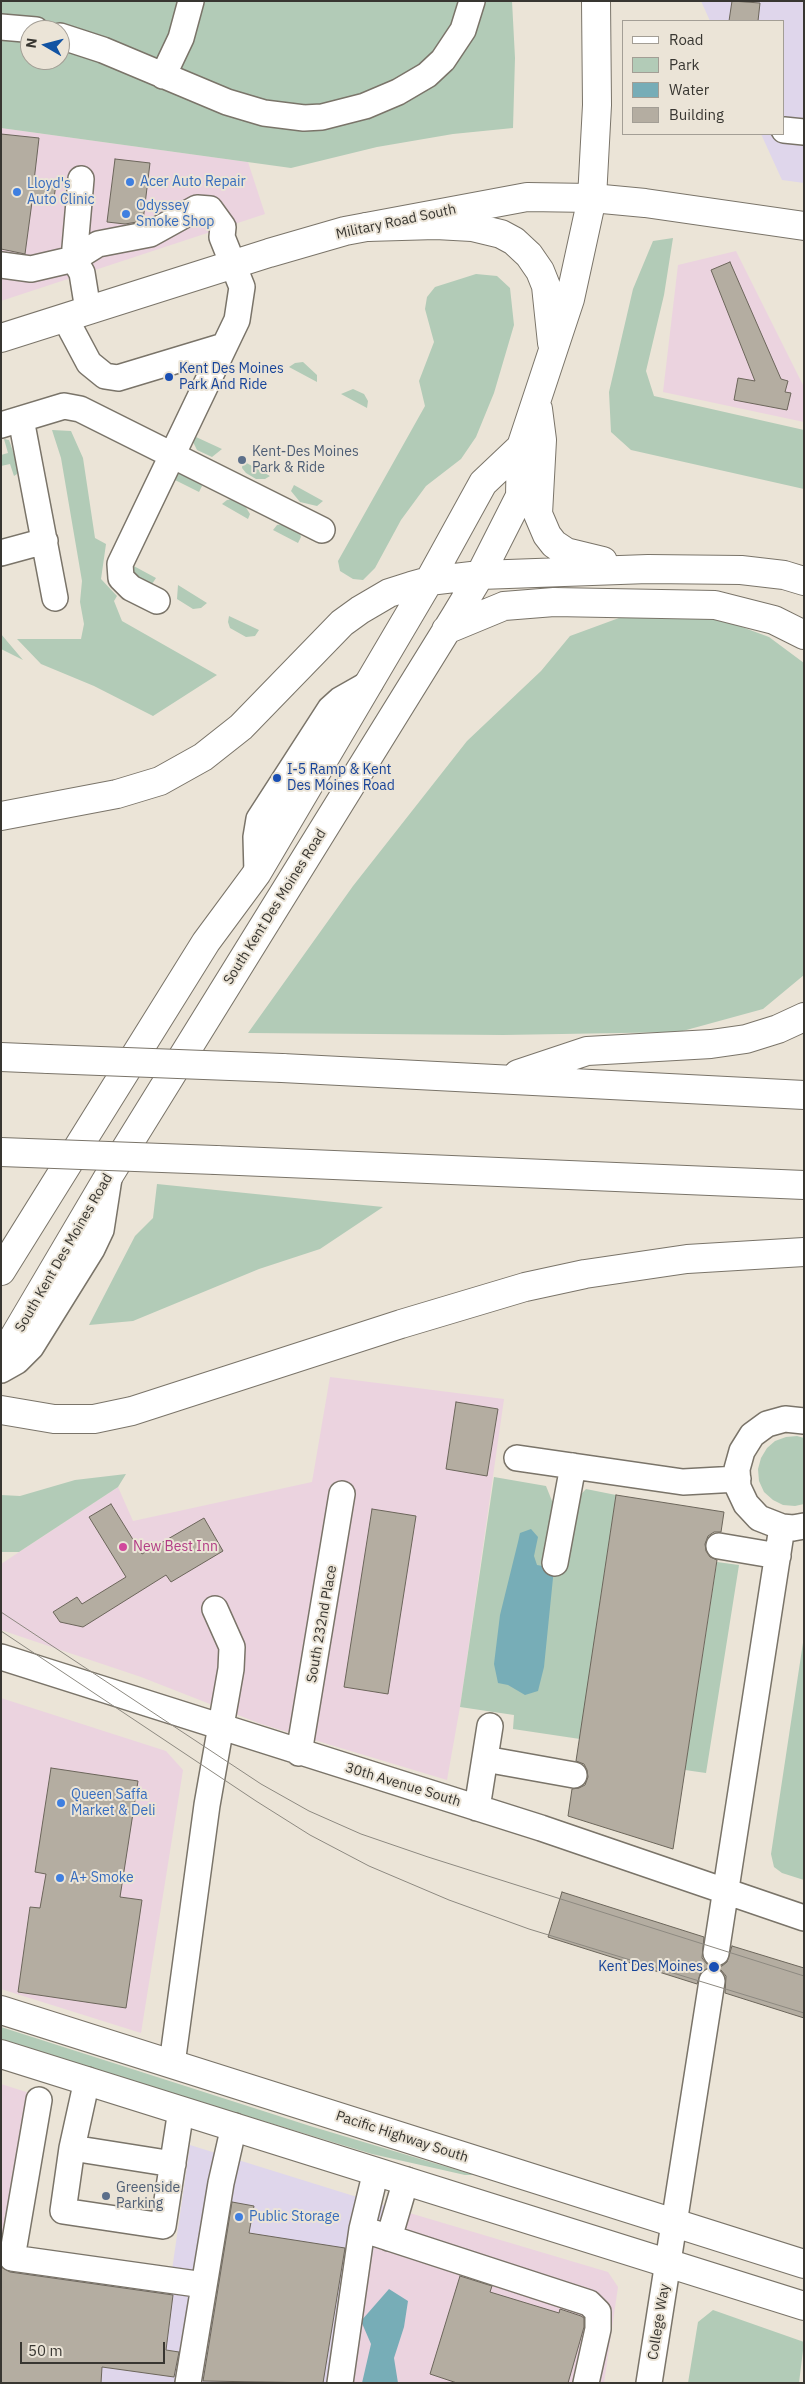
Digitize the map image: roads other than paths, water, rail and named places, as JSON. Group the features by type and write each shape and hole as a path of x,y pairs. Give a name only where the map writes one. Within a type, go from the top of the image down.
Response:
{"main road":[{"name":"South Kent Des Moines Road","path":"1,1359 110,1174 480,575 520,496 521,447 570,299 592,198 597,105 596,1"},
{"name":"Military Road South","path":"1,338 234,264 337,234 527,197 592,198 804,226"},
{"path":"367,228 436,225 472,227 501,234 514,241 530,255 540,271 546,286 553,353"},
{"path":"537,402 542,440 538,514 547,534 554,544 566,552 648,569"},
{"name":"South Kent Des Moines Road","path":"1,1271 206,942 257,873 370,683 483,484 521,447"},
{"path":"1,816 116,794 160,781 202,757 241,727 342,623 389,593 429,581 480,575 648,569 741,570 804,581"},
{"path":"446,630 504,606 554,602 715,605 774,620 804,635"},
{"path":"503,1079 586,1051 711,1044 746,1039 778,1029 804,1017"},
{"path":"1,1057 282,1068 804,1095"},
{"path":"1,1152 804,1185"},
{"path":"1,1410 54,1419 94,1418 132,1411 401,1324 526,1286 585,1274 687,1259 804,1252"},
{"name":"Pacific Highway South","path":"1,2010 804,2264"},
{"path":"1,2054 804,2306"}],"street":[{"path":"163,76 181,38 191,1"},
{"path":"70,39 103,50 227,102 264,113 304,118 343,113 398,92 427,75 443,60 463,30 472,1"},
{"path":"1,27 20,29"},
{"path":"785,130 804,132"},
{"path":"81,179 74,258 82,273 76,314 89,363 105,376 118,378 224,346"},
{"path":"1,265 31,269 74,258 98,244 150,234 197,208 210,209 222,227 222,237 242,288 237,320 120,564 121,578 131,588 157,601"},
{"path":"55,598 45,541 11,422 64,406 80,409 322,530"},
{"path":"1,553 45,541"},
{"path":"1,1370 17,1361 31,1347 92,1249 101,1230 110,1174"},
{"path":"716,1953 778,1556 793,1526 759,1518 746,1504 738,1487 737,1469 742,1450 752,1435 767,1424 785,1419 804,1421"},
{"path":"517,1458 683,1482 738,1479"},
{"path":"555,1563 573,1466"},
{"name":"South 232nd Place","path":"299,1753 342,1494"},
{"path":"719,1546 778,1556"},
{"path":"172,2064 207,1805 221,1728 232,1647 215,1609"},
{"name":"30th Avenue South","path":"1,1657 477,1808 804,1918"},
{"path":"477,1808 490,1726"},
{"path":"485,1759 574,1775"},
{"name":"College Way","path":"649,2383 712,1981"},
{"path":"87,2080 72,2148 63,2210 163,2226 181,2110"},
{"path":"39,2100 7,2257 204,2285"},
{"path":"188,2383 221,2183 234,2126"},
{"path":"72,2148 173,2164"},
{"path":"340,2383 362,2229 376,2171"},
{"path":"389,2238 406,2180"},
{"path":"362,2229 589,2303 598,2312 598,2320 586,2383"}],"water":[{"path":"531,1529 538,1537 534,1556 537,1565 554,1568 544,1667 538,1691 525,1695 508,1685 498,1683 494,1664 500,1615 520,1533"},
{"path":"389,2289 408,2301 404,2327 394,2358 398,2383 362,2383 371,2344 361,2321"}],"tram line":[{"path":"1,1612 261,1784 309,1811 361,1834 428,1857 804,1976"},
{"path":"1,1631 256,1801 310,1835 369,1866 449,1900 529,1929 804,2013"}],"place":[{"name":"Acer Auto Repair","path":"130,182"},
{"name":"Lloyd's Auto Clinic","path":"17,192"},
{"name":"Odyssey Smoke Shop","path":"126,214"},
{"name":"Kent Des Moines Park And Ride","path":"169,377"},
{"name":"Kent-Des Moines Park & Ride","path":"242,460"},
{"name":"I-5 Ramp & Kent Des Moines Road","path":"277,778"},
{"name":"New Best Inn","path":"123,1547"},
{"name":"Queen Saffa Market & Deli","path":"61,1803"},
{"name":"A+ Smoke","path":"60,1878"},
{"name":"Kent Des Moines","path":"714,1967"},
{"name":"Greenside Parking","path":"106,2196"},
{"name":"Public Storage","path":"239,2217"}]}
